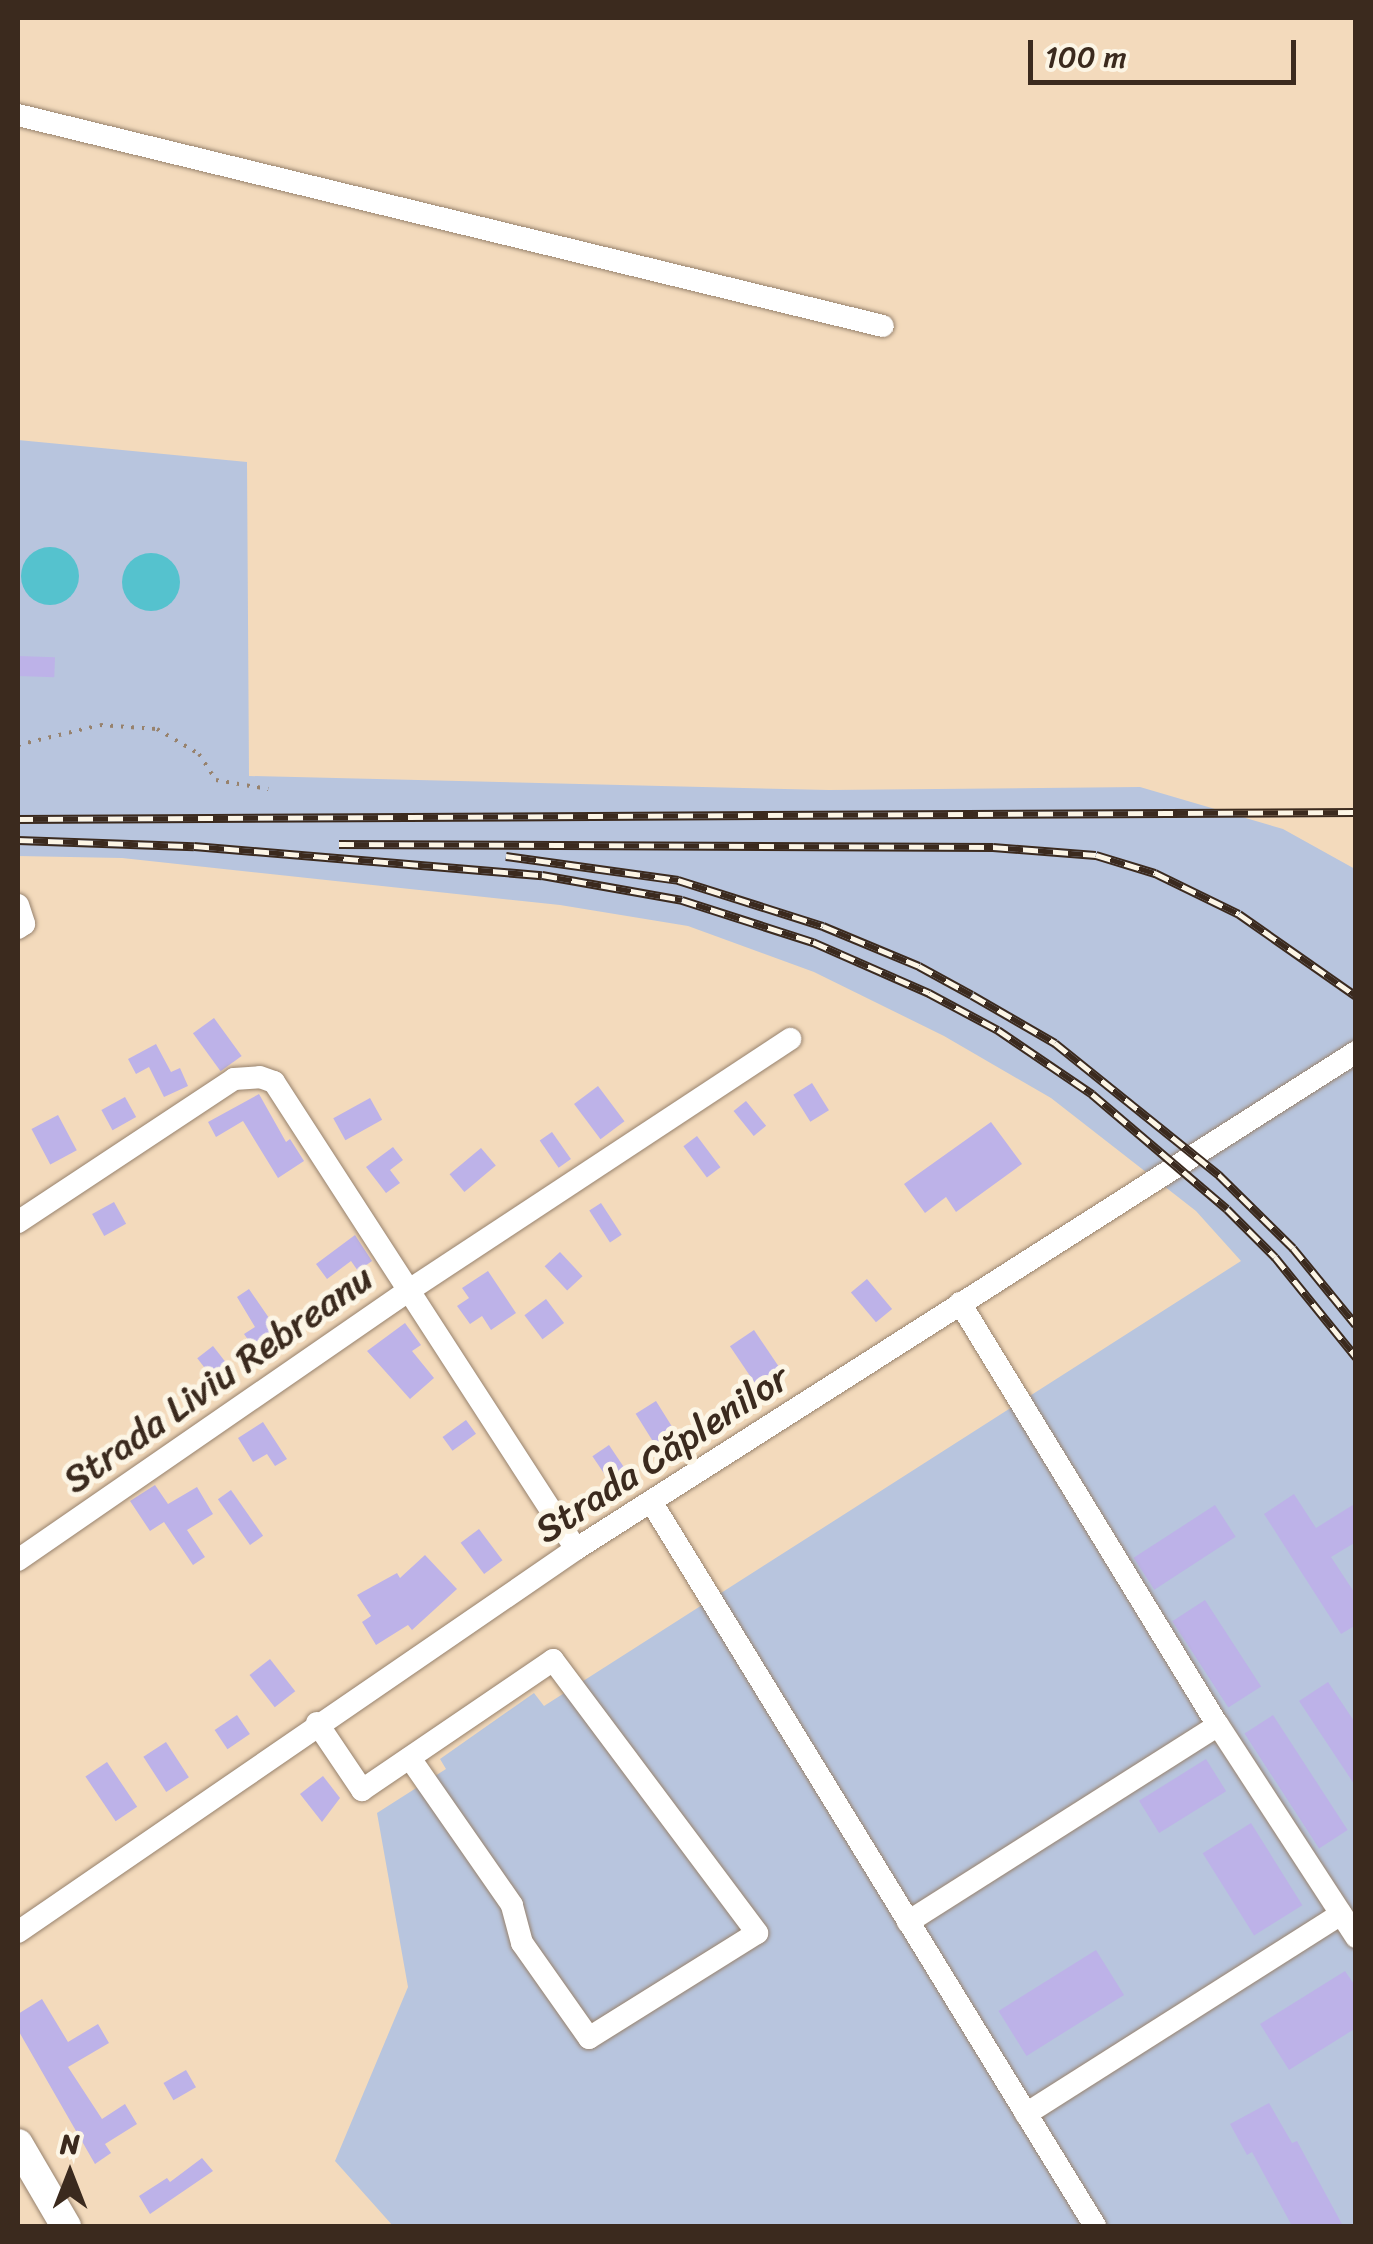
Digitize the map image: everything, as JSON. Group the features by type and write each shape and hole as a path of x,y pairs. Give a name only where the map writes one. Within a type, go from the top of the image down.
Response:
{"main road":[{"path":"18,2144 66,2226"}],"street":[{"path":"18,114 883,326"},
{"path":"18,905 24,924 18,928"},
{"name":"Strada Liviu Rebreanu","path":"18,1560 408,1291 790,1039"},
{"name":"Strada Căplenilor","path":"18,1932 317,1723 576,1549 1356,1052"},
{"name":"Strada Liviu Rebreanu","path":"18,1222 234,1079 260,1076 274,1082 576,1549"},
{"path":"960,1304 1218,1724 1356,1937"},
{"path":"652,1503 1095,2226"},
{"path":"317,1723 362,1790 553,1660 757,1932 588,2038 522,1943 512,1904 410,1758"},
{"path":"908,1922 1218,1724"},
{"path":"1026,2114 1341,1914"}],"path":[{"path":"18,744 100,725 156,730 199,754 216,780 268,789"}],"shaded area":[{"path":"18,440 247,462 249,776 829,790 1140,787 1283,829 1355,869 1355,2226 393,2226 335,2161 408,1987 377,1813 446,1769 440,1759 534,1693 544,1706 1241,1261 1196,1211 1051,1098 944,1036 814,972 688,926 560,905 122,858 18,856"}],"water":[{"path":"50,547 71,555 79,576 71,597 50,605 29,597 21,576 29,555"},
{"path":"151,553 172,561 180,582 172,603 151,611 130,603 122,582 130,561"}],"building":[{"path":"18,656 55,657 54,677 18,676"},
{"path":"214,1018 242,1056 221,1071 193,1033"},
{"path":"156,1044 171,1072 180,1068 188,1086 164,1097 149,1067 136,1074 128,1059"},
{"path":"812,1083 829,1110 810,1122 793,1095"},
{"path":"598,1086 624,1121 601,1139 574,1104"},
{"path":"259,1094 286,1142 290,1139 304,1161 278,1178 243,1121 216,1137 208,1122"},
{"path":"125,1097 136,1117 113,1130 101,1110"},
{"path":"370,1098 382,1120 345,1140 333,1118"},
{"path":"746,1101 766,1126 754,1136 734,1111"},
{"path":"58,1115 77,1150 50,1164 32,1129"},
{"path":"991,1122 1022,1164 956,1212 946,1197 925,1213 904,1184"},
{"path":"552,1132 571,1159 559,1168 540,1141"},
{"path":"697,1136 720,1167 707,1177 683,1146"},
{"path":"393,1147 403,1160 390,1170 400,1183 386,1193 366,1167"},
{"path":"481,1148 496,1166 464,1192 450,1174"},
{"path":"114,1202 126,1224 104,1236 92,1214"},
{"path":"601,1203 622,1235 610,1242 589,1211"},
{"path":"355,1235 372,1261 358,1271 351,1261 327,1279 316,1264"},
{"path":"560,1252 583,1276 567,1290 545,1266"},
{"path":"488,1271 516,1313 491,1330 482,1316 470,1324 457,1306 469,1298 462,1288"},
{"path":"867,1279 892,1309 876,1322 851,1292"},
{"path":"249,1289 289,1347 265,1364 244,1334 255,1327 237,1297"},
{"path":"546,1299 564,1323 542,1339 524,1315"},
{"path":"405,1323 421,1345 412,1351 434,1378 410,1399 367,1351"},
{"path":"754,1330 783,1373 759,1389 730,1346"},
{"path":"213,1346 236,1375 220,1387 197,1358"},
{"path":"656,1401 682,1443 662,1455 636,1414"},
{"path":"466,1420 476,1434 453,1451 443,1437"},
{"path":"263,1422 287,1459 275,1466 267,1454 253,1462 238,1438"},
{"path":"609,1445 630,1476 613,1487 592,1456"},
{"path":"155,1485 168,1504 197,1487 213,1514 187,1530 205,1557 193,1565 164,1522 150,1531 130,1501"},
{"path":"231,1490 263,1536 250,1545 218,1499"},
{"path":"1294,1494 1316,1528 1356,1503 1356,1542 1331,1557 1356,1595 1356,1625 1341,1634 1264,1514"},
{"path":"1215,1505 1236,1537 1154,1590 1134,1558"},
{"path":"479,1529 502,1560 484,1574 461,1543"},
{"path":"425,1555 457,1589 412,1630 408,1625 376,1645 362,1622 371,1616 357,1595 397,1573 400,1578"},
{"path":"1205,1600 1261,1686 1228,1708 1172,1621"},
{"path":"270,1659 295,1691 275,1707 250,1675"},
{"path":"1328,1682 1356,1724 1356,1787 1299,1701"},
{"path":"237,1715 250,1734 227,1749 215,1730"},
{"path":"1273,1715 1348,1830 1319,1848 1244,1734"},
{"path":"166,1742 189,1777 166,1792 143,1757"},
{"path":"1206,1759 1226,1791 1159,1833 1139,1801"},
{"path":"107,1762 137,1807 116,1821 85,1777"},
{"path":"323,1776 340,1798 322,1822 300,1794"},
{"path":"1251,1823 1302,1905 1254,1935 1203,1853"},
{"path":"1096,1950 1124,1995 1027,2056 998,2011"},
{"path":"1345,1971 1356,1987 1356,2028 1289,2070 1260,2024"},
{"path":"42,1999 68,2042 98,2024 109,2043 68,2067 102,2119 125,2104 137,2124 105,2144 111,2153 95,2164 18,2030 18,2014"},
{"path":"186,2070 196,2087 173,2100 163,2083"},
{"path":"1269,2103 1292,2143 1297,2141 1343,2226 1292,2226 1252,2152 1247,2155 1230,2124"},
{"path":"202,2158 213,2171 150,2214 139,2196 167,2178 170,2182"}],"railway":[{"path":"18,819 1356,812"},
{"path":"18,840 194,846 542,875 682,900 813,942 929,993 998,1030 1092,1094 1227,1209 1275,1257 1356,1357"},
{"path":"339,844 993,847 1096,855 1155,873 1239,914 1356,996"},
{"path":"506,856 678,880 823,926 919,966 972,995 1055,1043 1219,1175 1293,1248 1356,1325"}]}
